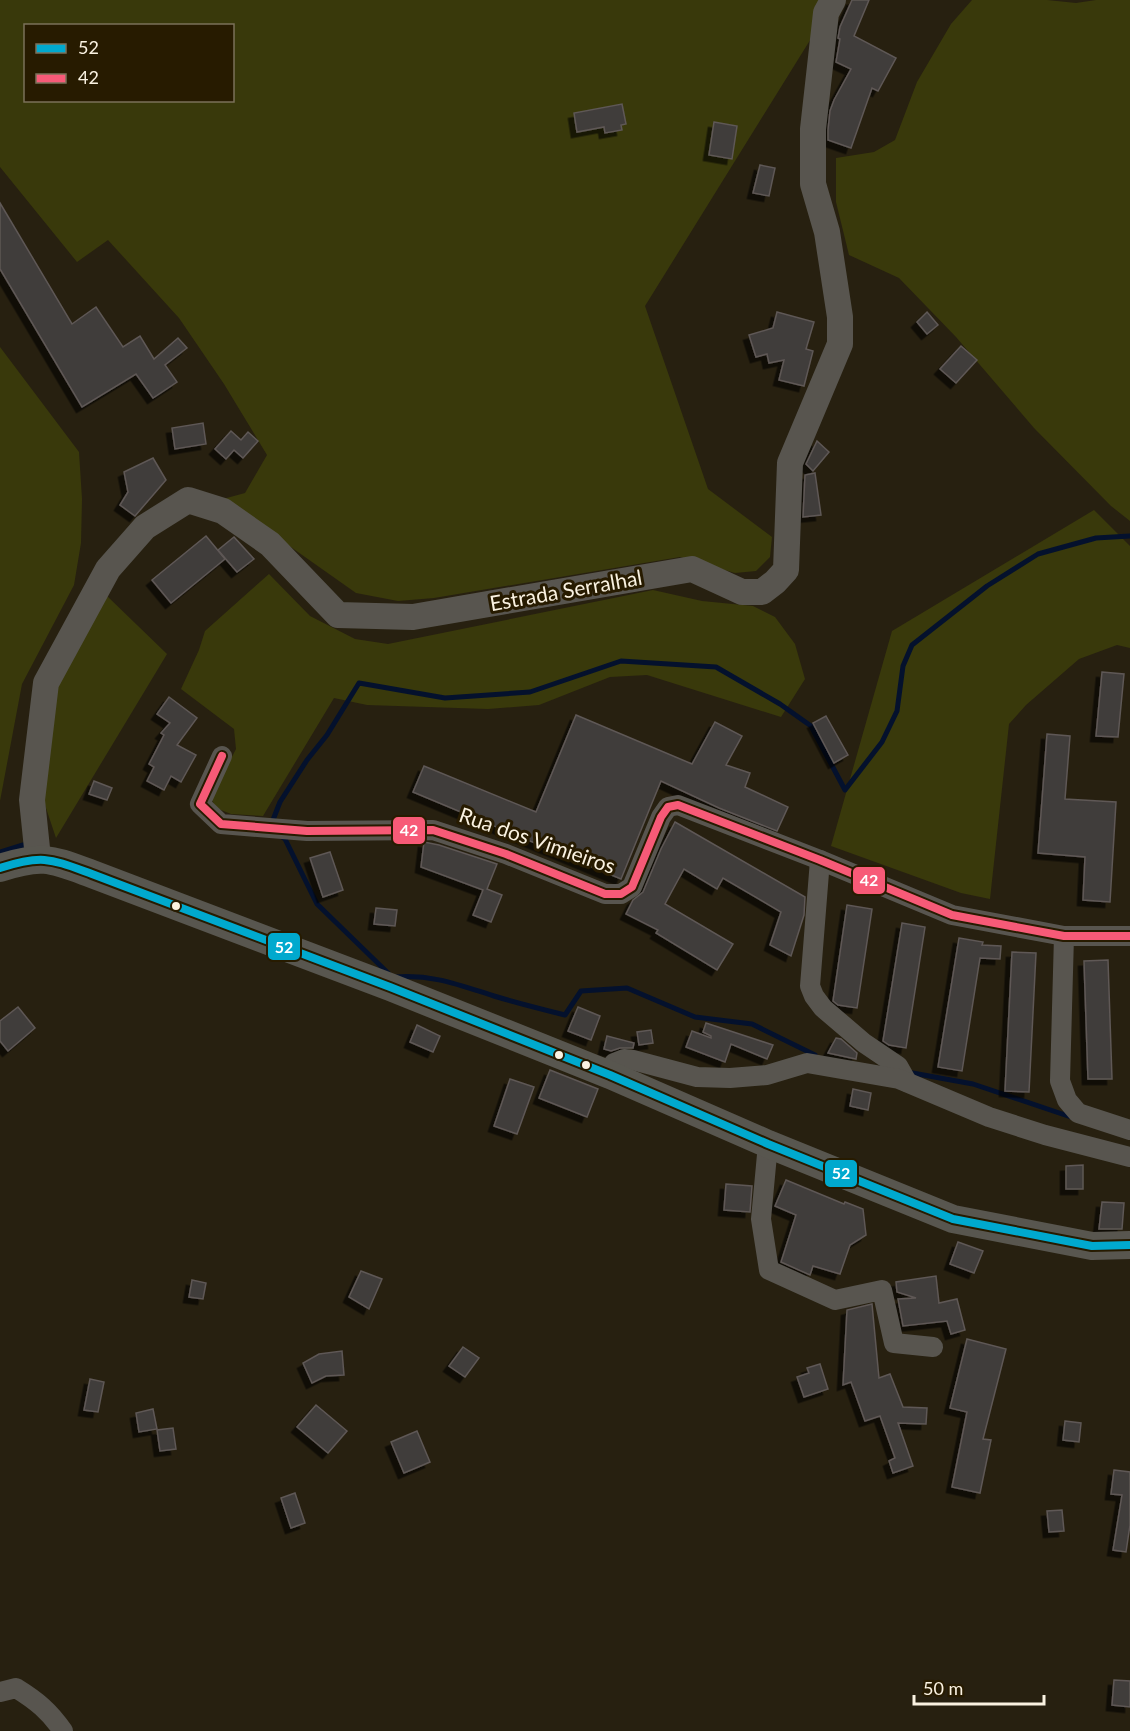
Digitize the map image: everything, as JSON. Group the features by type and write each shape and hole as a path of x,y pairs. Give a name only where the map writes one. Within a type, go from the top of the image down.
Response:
{"main road":[{"path":"0,868 37,852 390,987 610,1075 768,1144 953,1219 1092,1246 1130,1245"}],"street":[{"name":"Estrada Serralhal","path":"37,852 32,800 46,683 108,569 145,527 188,500 223,511 270,544 338,615 413,617 692,569 742,592 762,592 775,582 786,570 790,463 840,344 840,317 827,232 813,184 813,129 826,13 833,0"},
{"name":"Rua dos Vimieiros","path":"222,756 200,804 221,824 307,831 434,830 506,854 605,894 621,894 632,887 661,816 668,807 678,805 820,860 952,915 1064,936 1130,936"},
{"path":"820,860 810,986 823,1008 903,1074 989,1117 1045,1135 1130,1157"},
{"path":"1064,936 1060,1081 1067,1100 1078,1113 1130,1130"},
{"path":"610,1075 615,1063 624,1059 697,1077 730,1078 767,1075 807,1063 903,1074"},
{"path":"768,1144 761,1219 770,1270 835,1300 882,1290 894,1343 933,1347"},
{"path":"0,1692 16,1688 49,1712 63,1731"}],"shaded area":[{"path":"0,0 835,0 645,306 708,489 772,537 770,557 756,571 735,573 680,557 434,598 398,601 356,593 223,499 245,493 267,455 224,384 179,318 108,240 77,262 0,167"},
{"path":"972,0 1047,0 1076,3 1096,0 1130,0 1130,521 1111,506 1034,428 956,337 899,278 849,255 836,202 836,158 874,152 895,140 917,82 951,24"},
{"path":"0,347 79,452 82,499 81,543 74,585 22,684 0,801"},
{"path":"1094,510 1130,546 1130,648 1117,645 1079,659 1026,705 1009,724 990,899 961,893 831,846 892,631"},
{"path":"269,574 310,616 355,639 388,644 653,590 702,601 753,606 775,617 795,644 805,679 781,717 647,675 610,677 539,705 488,709 367,705 334,698 263,816 231,814 216,808 211,798 236,749 234,729 181,689 205,631"},
{"path":"107,596 167,654 56,838 43,799 54,687"}],"building":[{"path":"852,0 869,0 854,36 896,58 878,91 872,88 851,148 828,140 828,130 834,100 851,69 836,62 840,27"},
{"path":"622,104 626,124 621,125 622,130 605,133 604,127 577,132 574,113"},
{"path":"714,122 737,126 732,159 709,155"},
{"path":"760,165 775,168 769,196 753,193"},
{"path":"0,203 72,324 96,307 123,347 140,336 154,359 178,338 187,348 165,365 177,382 153,398 136,374 82,407 0,269"},
{"path":"777,312 814,322 806,349 813,351 804,386 779,380 784,360 769,363 767,354 756,357 749,335 773,328"},
{"path":"927,312 938,325 927,334 917,322"},
{"path":"961,346 977,360 956,383 940,369"},
{"path":"203,423 206,444 175,449 172,428"},
{"path":"231,431 241,440 248,432 258,441 243,458 234,450 226,459 215,449"},
{"path":"817,441 829,452 813,471 806,464"},
{"path":"153,458 166,480 135,516 120,505 128,492 124,472"},
{"path":"815,473 821,515 803,517 805,475"},
{"path":"206,536 225,559 171,603 152,580"},
{"path":"234,537 254,559 237,572 218,550"},
{"path":"1102,672 1124,674 1118,737 1096,736"},
{"path":"169,697 197,718 177,745 196,755 181,782 171,776 164,790 147,781 154,767 149,764 164,735 161,733 170,723 157,714"},
{"path":"576,715 692,764 715,722 742,736 726,765 750,773 745,787 788,807 777,831 719,808 661,781 621,879 413,792 424,766 536,812"},
{"path":"826,716 848,755 834,763 813,723"},
{"path":"1047,734 1070,736 1065,799 1116,802 1110,902 1083,900 1085,857 1038,853"},
{"path":"94,781 112,788 107,800 89,794"},
{"path":"675,822 805,897 804,915 791,956 770,945 781,912 723,878 717,889 684,869 665,904 733,944 717,970 656,933 658,930 626,914 633,900 643,892"},
{"path":"424,842 497,864 487,889 502,895 491,922 473,915 483,890 421,867"},
{"path":"330,852 343,890 323,897 310,858"},
{"path":"847,905 872,909 857,1008 838,1005 833,1001"},
{"path":"376,908 397,910 395,926 374,924"},
{"path":"902,923 925,927 906,1048 889,1045 883,1041"},
{"path":"959,938 983,942 982,945 1001,946 1000,959 980,958 962,1071 938,1067"},
{"path":"1012,952 1036,953 1029,1092 1005,1091"},
{"path":"1108,960 1112,1079 1088,1079 1084,961"},
{"path":"18,1007 35,1028 8,1051 0,1041 0,1021"},
{"path":"578,1007 600,1016 591,1040 568,1031"},
{"path":"706,1023 773,1045 767,1059 731,1044 725,1062 686,1047 692,1031 711,1038 703,1032"},
{"path":"417,1025 440,1036 433,1052 410,1042"},
{"path":"651,1030 653,1043 639,1045 637,1032"},
{"path":"607,1036 634,1043 633,1048 611,1051 604,1049"},
{"path":"836,1038 841,1039 857,1053 856,1059 828,1053"},
{"path":"550,1070 598,1089 587,1117 539,1098"},
{"path":"510,1079 534,1087 517,1134 494,1126"},
{"path":"853,1089 871,1093 868,1110 850,1106"},
{"path":"1083,1165 1083,1189 1066,1189 1066,1166"},
{"path":"786,1180 844,1204 845,1202 863,1209 866,1235 850,1245 840,1274 813,1266 810,1275 781,1262 796,1215 775,1206"},
{"path":"726,1184 752,1186 750,1212 724,1210"},
{"path":"1102,1202 1124,1203 1122,1229 1099,1229"},
{"path":"958,1242 983,1251 974,1273 950,1264"},
{"path":"361,1271 382,1279 369,1309 349,1297"},
{"path":"936,1276 939,1303 957,1299 965,1330 951,1334 947,1321 903,1326 898,1299 916,1298 897,1292 896,1282"},
{"path":"192,1280 206,1283 203,1299 189,1297"},
{"path":"872,1304 879,1378 890,1374 903,1407 927,1408 926,1424 898,1423 913,1466 893,1473 889,1461 895,1458 880,1416 865,1421 851,1382 843,1385 847,1310"},
{"path":"967,1339 1006,1349 983,1439 991,1440 980,1493 952,1487 967,1412 950,1408"},
{"path":"463,1347 479,1358 465,1377 449,1366"},
{"path":"342,1351 344,1375 326,1376 312,1383 303,1363 319,1354"},
{"path":"820,1364 828,1389 804,1397 797,1377 809,1373 807,1368"},
{"path":"90,1379 104,1382 98,1412 84,1410"},
{"path":"316,1405 347,1431 328,1453 297,1427"},
{"path":"153,1409 157,1429 139,1432 136,1413"},
{"path":"1065,1421 1081,1423 1079,1442 1063,1440"},
{"path":"173,1428 176,1449 160,1451 157,1430"},
{"path":"417,1431 430,1462 404,1473 391,1442"},
{"path":"1114,1470 1130,1472 1130,1525 1126,1552 1113,1550 1122,1495 1111,1494"},
{"path":"295,1493 305,1523 291,1528 281,1498"},
{"path":"1062,1510 1064,1531 1049,1532 1047,1511"},
{"path":"1114,1680 1130,1681 1130,1707 1112,1705"}],"waterway":[{"path":"271,825 280,802 307,760 327,735 359,683 445,698 530,692 621,661 716,667 780,704 811,726 845,790 882,742 897,711 903,666 912,645 987,586 1038,554 1096,538 1130,536"},
{"path":"279,835 285,839 317,904 389,974"},
{"path":"0,852 23,845 30,847"},
{"path":"395,977 421,977 445,981 565,1015 581,991 627,988 695,1017 752,1024 815,1055"},
{"path":"907,1072 973,1084 1074,1118"}],"transit line":[{"name":"42","path":"222,756 200,804 221,824 307,831 433,830 506,854 605,894 621,894 632,887 661,817 668,807 678,805 820,860 952,915 1064,936 1130,936"},
{"name":"52","path":"0,868 27,861 47,860 92,874 390,987 610,1075 768,1144 953,1219 1092,1246 1130,1245"}]}
